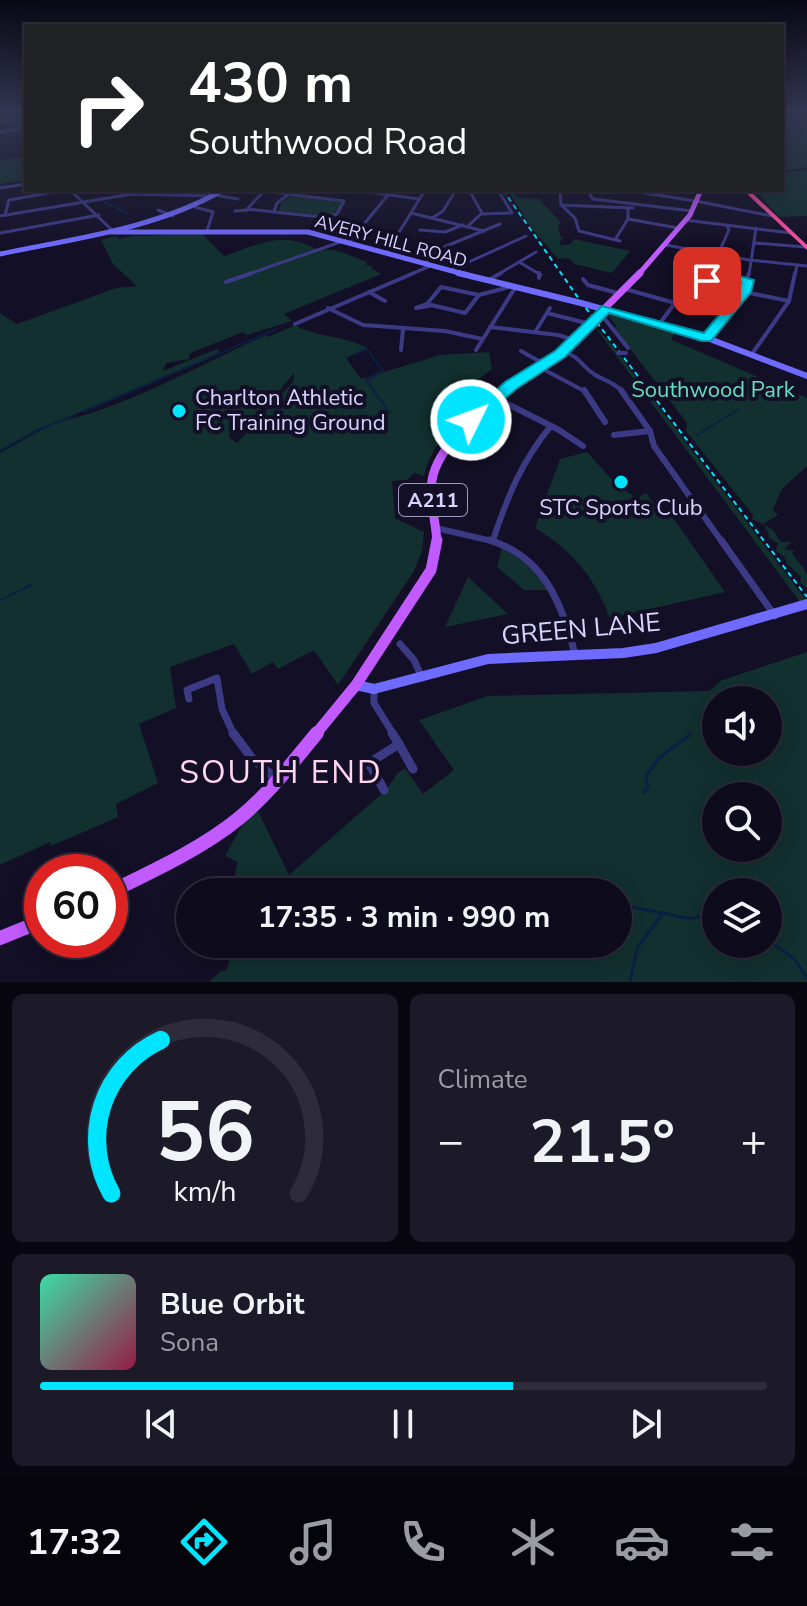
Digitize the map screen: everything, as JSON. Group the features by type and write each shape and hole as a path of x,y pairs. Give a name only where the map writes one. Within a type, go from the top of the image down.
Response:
{"highway":[{"path":"750,192 769,215 806,247"},
{"path":"750,192 806,247"}],"main road":[{"name":"A211","path":"128,883 237,820 278,781 356,685 431,570 436,551 432,480 437,464 458,434 496,398 563,351 666,245 692,211 700,192"},
{"path":"0,938 24,928"}],"street":[{"path":"0,188 24,184"},
{"path":"2,216 9,200 56,192"},
{"path":"69,192 77,203 99,215 114,232"},
{"path":"2,216 37,207 134,192 136,201"},
{"path":"160,200 167,192"},
{"path":"180,192 238,199"},
{"path":"132,230 195,207 220,192"},
{"path":"248,210 261,192"},
{"path":"235,211 321,217 337,214 344,201 271,192"},
{"path":"367,192 419,199"},
{"path":"387,252 424,192"},
{"path":"432,218 443,211 455,192"},
{"path":"470,192 482,214"},
{"path":"420,230 447,232 466,225 482,214 512,213 499,192"},
{"path":"560,192 561,205 575,218 579,232 618,239 631,209 561,205"},
{"path":"656,192 769,215"},
{"path":"274,212 277,203 289,194"},
{"path":"226,282 348,240 388,195"},
{"path":"590,195 593,199 692,211"},
{"path":"195,207 212,210 208,228"},
{"path":"158,210 173,216"},
{"path":"411,214 484,231"},
{"path":"0,233 60,219 99,215"},
{"path":"312,233 321,217"},
{"path":"628,219 678,228"},
{"path":"685,220 791,233"},
{"path":"295,324 427,265 439,249 500,224"},
{"path":"718,254 729,230 727,226"},
{"name":"AVERY HILL ROAD","path":"0,254 132,230 208,228 312,233 348,240 487,281 660,323 807,376"},
{"path":"707,338 745,292 753,260 756,228"},
{"path":"449,271 526,236"},
{"path":"755,243 806,247"},
{"path":"666,245 807,266"},
{"path":"487,281 536,252"},
{"path":"519,262 536,269 543,268"},
{"path":"698,265 720,268 721,275 716,283 707,281"},
{"path":"752,354 789,301 797,265"},
{"path":"536,269 539,278"},
{"path":"721,275 748,280"},
{"path":"583,279 588,285 675,303 696,302 699,296 688,291 698,288"},
{"path":"479,295 465,313 428,305 441,287 479,295 512,287"},
{"path":"476,350 512,287"},
{"path":"369,292 385,301"},
{"path":"745,292 789,301"},
{"path":"660,323 675,303"},
{"path":"328,308 344,319 363,325 445,331 482,339"},
{"path":"535,332 548,310 590,323"},
{"path":"603,311 627,350 618,353"},
{"path":"490,327 574,340"},
{"path":"401,350 403,329"},
{"path":"521,351 583,388 605,422"},
{"path":"563,351 582,359 590,372 617,385 650,431 654,446 775,616"},
{"path":"496,398 583,446"},
{"path":"493,540 502,512 531,450 551,426"},
{"path":"614,435 650,431"},
{"path":"436,528 493,540 524,555 547,577 564,608 575,654"},
{"name":"GREEN LANE","path":"356,685 374,689 488,659 623,653 656,648 805,605"},
{"path":"400,644 418,665 422,678"},
{"path":"189,699 187,690 217,678 221,684 222,708 242,750 278,781"},
{"path":"374,689 374,703 413,769"},
{"path":"356,770 399,744"},
{"path":"369,763 384,790"}],"green space":[{"path":"24,158 24,180 0,184 0,160"},
{"path":"784,158 807,158 807,167 784,171"},
{"path":"807,170 807,216 779,217 757,192 784,192 784,173"},
{"path":"509,192 518,198 539,199 560,222 558,227 561,237 564,237 559,243 561,245 571,244 574,239 630,251 612,273 574,264 569,258 558,259 531,227"},
{"path":"292,195 342,203 340,209 328,216 279,211 281,203"},
{"path":"202,234 224,256 261,243 294,241 319,251 331,250 350,255 367,262 366,265 373,266 371,268 381,274 284,314 292,321 247,335 243,332 193,352 189,359 166,363 163,371 217,349 221,353 54,423 109,407 266,335 268,337 295,325 368,348 346,358 361,379 440,355 489,352 492,369 476,381 493,391 442,439 424,476 414,473 407,480 392,481 395,518 424,532 422,551 414,571 338,685 314,650 278,669 273,662 252,674 234,644 170,667 176,708 139,724 158,783 116,804 118,817 51,846 50,842 0,865 0,453 52,424 0,450 0,313 17,324 116,288 137,286 113,264 101,240","holes":["294,373 293,382 237,443 228,436 267,405"]},
{"name":"Southwood Park","path":"617,314 678,332 672,340 807,398 807,466 782,489 773,510 778,515 763,524 752,519 753,515 686,431 687,423 614,328 617,326 608,316"},
{"path":"594,326 609,341 806,600 800,602"},
{"path":"587,452 613,481 637,499 646,493 663,516 671,515 725,592 610,618 581,566 535,528 560,459"},
{"path":"763,524 773,530 781,542 791,542 784,549 795,551 792,553 807,574 807,589 785,557 776,551 778,543 769,538"},
{"path":"502,548 528,566 549,590 524,590 497,567"},
{"path":"468,577 508,614 445,627"},
{"path":"807,652 807,982 209,982 221,971 226,971 231,958 632,958 632,878 234,878 238,862 225,856 244,822 258,811 289,875 386,790 405,768 423,794 454,770 419,720 488,696 702,691 702,766 782,766 782,686 715,686 722,680"}],"waterway":[{"path":"103,201 127,213"},
{"path":"83,412 274,330"},
{"path":"354,354 367,349 383,371 366,380 390,413"},
{"path":"730,415 738,410"},
{"path":"0,451 37,430 76,415"},
{"path":"697,435 729,415"},
{"path":"0,600 31,585"},
{"path":"643,793 648,787 646,776 659,758 691,734"},
{"path":"632,907 663,913"},
{"path":"630,982 637,948 663,913"},
{"path":"663,913 686,918 702,915"},
{"path":"782,950 794,959 807,978"}],"railway":[{"path":"504,192 579,299 807,597"}],"place":[{"name":"Charlton Athletic FC Training Ground","path":"179,411"},
{"name":"STC Sports Club","path":"621,482"}],"district":[{"name":"SOUTH END","path":"281,772"}],"route":[{"path":"471,420 520,378 560,354 606,309 707,338 745,292 748,280 721,275 716,283 707,281"}]}
